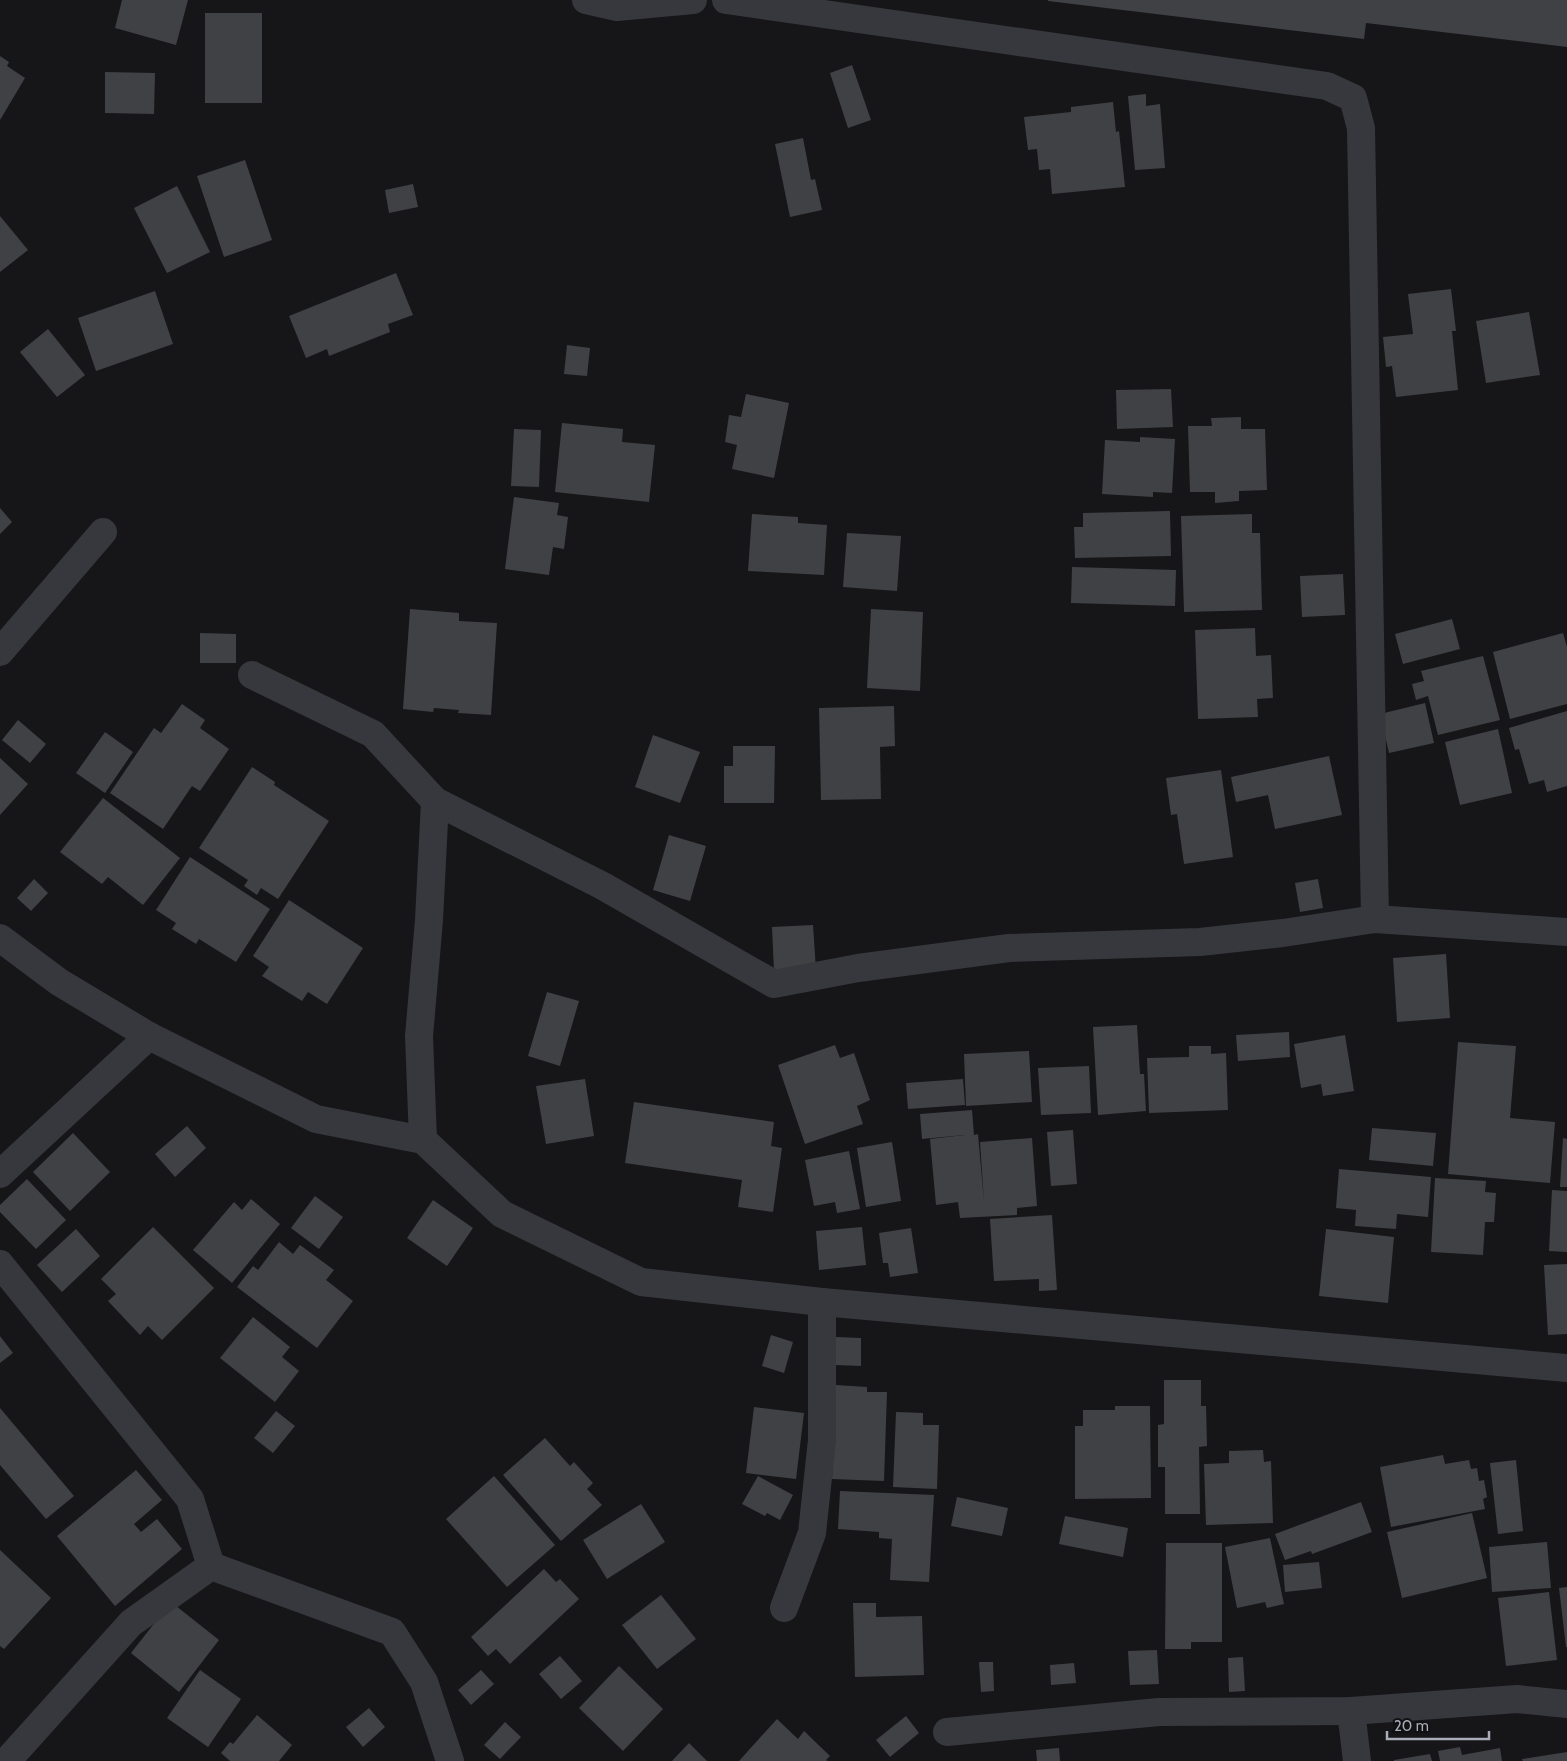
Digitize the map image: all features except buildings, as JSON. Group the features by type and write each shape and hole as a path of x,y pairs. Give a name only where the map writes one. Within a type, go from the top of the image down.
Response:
{"street":[{"path":"586,0 617,7 693,0"},
{"path":"726,0 1327,86 1353,98 1361,128 1375,919"},
{"path":"0,652 104,532"},
{"path":"252,675 373,734 435,801 602,886 774,984 858,968 1010,948 1200,942 1283,933 1375,919 1567,932"},
{"path":"423,1140 419,1036 435,801"},
{"path":"0,938 59,982 148,1036 316,1119 423,1140 502,1214 641,1282 822,1302 1567,1368"},
{"path":"0,1174 148,1036"},
{"path":"0,1264 190,1499 211,1566"},
{"path":"784,1608 812,1533 822,1440 822,1302"},
{"path":"7,1761 131,1623 211,1566"},
{"path":"211,1566 392,1632 424,1682 450,1761"},
{"path":"946,1732 1159,1712 1351,1711 1517,1699 1567,1704"},
{"path":"1351,1711 1357,1761"}]}
